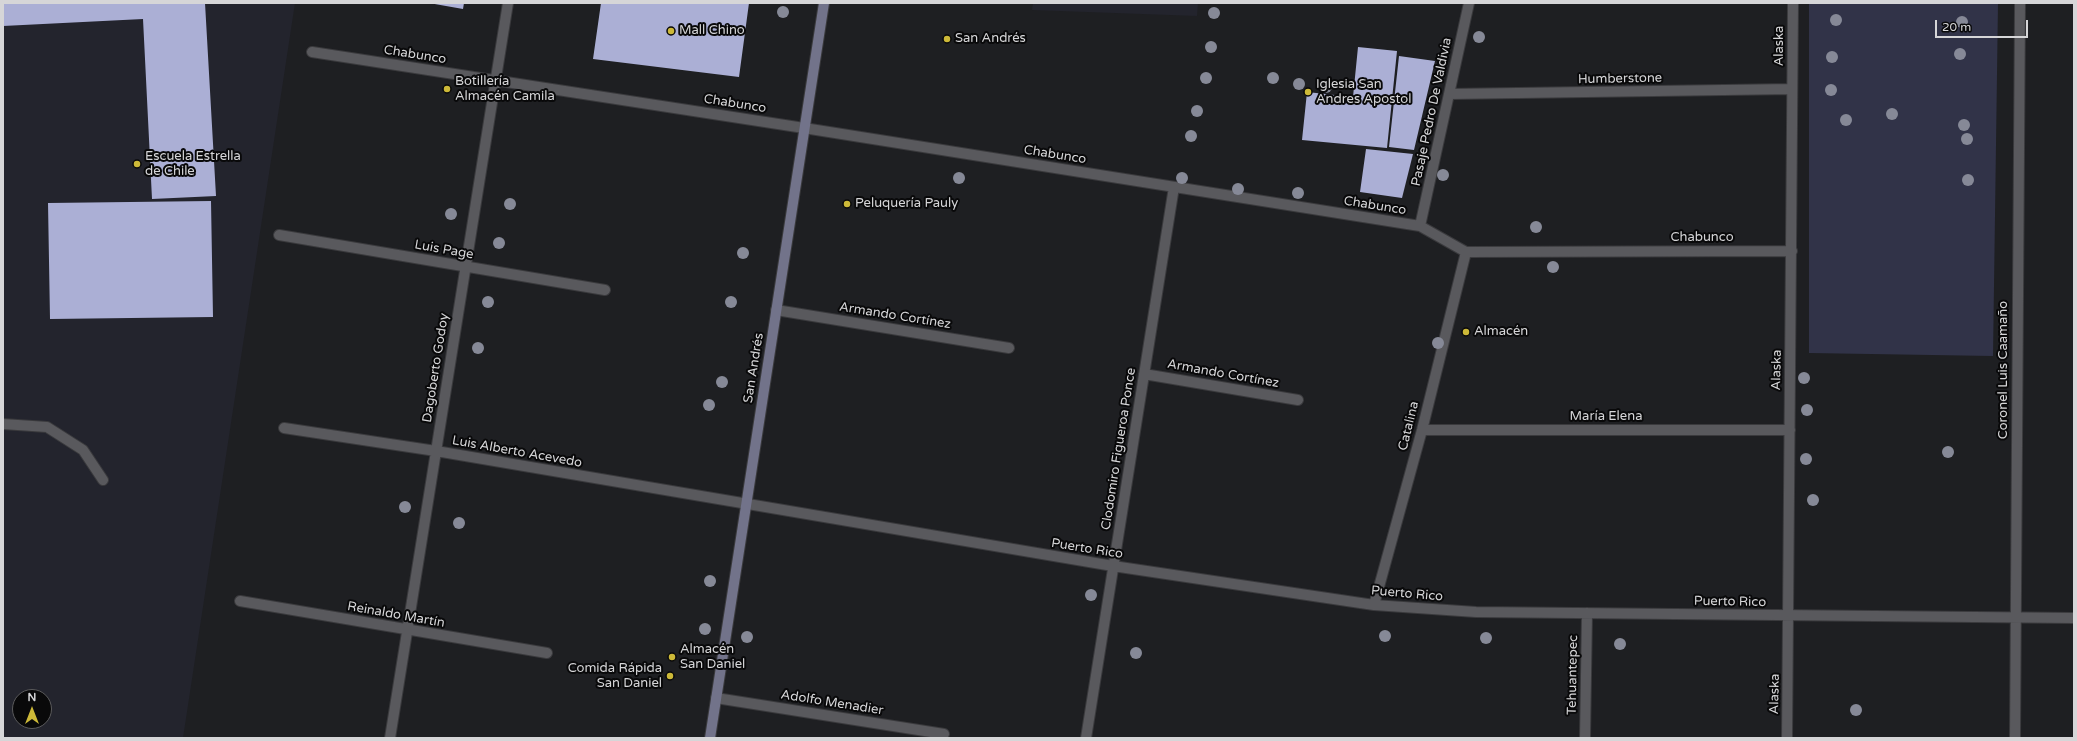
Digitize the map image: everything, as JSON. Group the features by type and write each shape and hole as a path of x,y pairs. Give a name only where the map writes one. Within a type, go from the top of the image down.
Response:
{"street":[{"name":"Dagoberto Godoy","path":"390,738 508,3"},
{"name":"San Andrés","path":"710,738 824,3"},
{"name":"Pasaje Pedro De Valdivia","path":"1420,226 1469,3"},
{"name":"Alaska","path":"1787,738 1793,3"},
{"name":"Coronel Luis Caamaño","path":"2015,738 2020,3"},
{"name":"Chabunco","path":"312,52 804,128 1420,226 1466,252 1792,251"},
{"name":"Humberstone","path":"1449,94 1792,89"},
{"name":"Clodomiro Figueroa Ponce","path":"1086,738 1174,187"},
{"name":"Luis Page","path":"279,235 605,290"},
{"name":"Catalina","path":"1374,606 1422,430 1466,252"},
{"name":"Armando Cortínez","path":"776,310 1009,348"},
{"name":"Armando Cortínez","path":"1144,374 1298,400"},
{"path":"3,424 47,427 83,450 103,480"},
{"name":"Luis Alberto Acevedo","path":"284,428 436,451 746,504"},
{"name":"María Elena","path":"1422,430 1790,430"},
{"name":"Puerto Rico","path":"746,504 1113,566 1374,606 1441,610 1587,613 2074,618"},
{"name":"Reinaldo Martín","path":"240,601 548,653"},
{"name":"Tehuantepec","path":"1585,738 1587,613"},
{"name":"Adolfo Menadier","path":"716,698 944,734"}],"shaded area":[{"path":"3,3 295,3 183,738 3,738"},
{"path":"1033,3 1198,3 1197,16 1032,10"},
{"path":"1809,3 1998,3 1993,356 1809,353"}],"building":[{"path":"3,3 205,3 216,196 152,199 143,19 3,26"},
{"path":"429,3 464,3 463,9"},
{"name":"Mall Chino","path":"601,3 749,3 739,77 593,59"},
{"path":"1358,47 1397,51 1387,148 1302,140 1307,92 1353,97"},
{"path":"1399,56 1435,61 1414,150 1389,147"},
{"path":"1366,149 1413,154 1402,198 1360,192"},
{"path":"211,201 213,317 50,319 48,203"}],"place":[{"name":"Mall Chino","path":"671,31"},
{"name":"San Andrés","path":"947,39"},
{"name":"Botillería Almacén Camila","path":"447,89"},
{"name":"Iglesia San Andres Apostol","path":"1308,92"},
{"name":"Escuela Estrella de Chile","path":"137,164"},
{"name":"Peluquería Pauly","path":"847,204"},
{"name":"Almacén","path":"1466,332"},
{"name":"Almacén San Daniel","path":"672,657"},
{"name":"Comida Rápida San Daniel","path":"670,676"}]}
